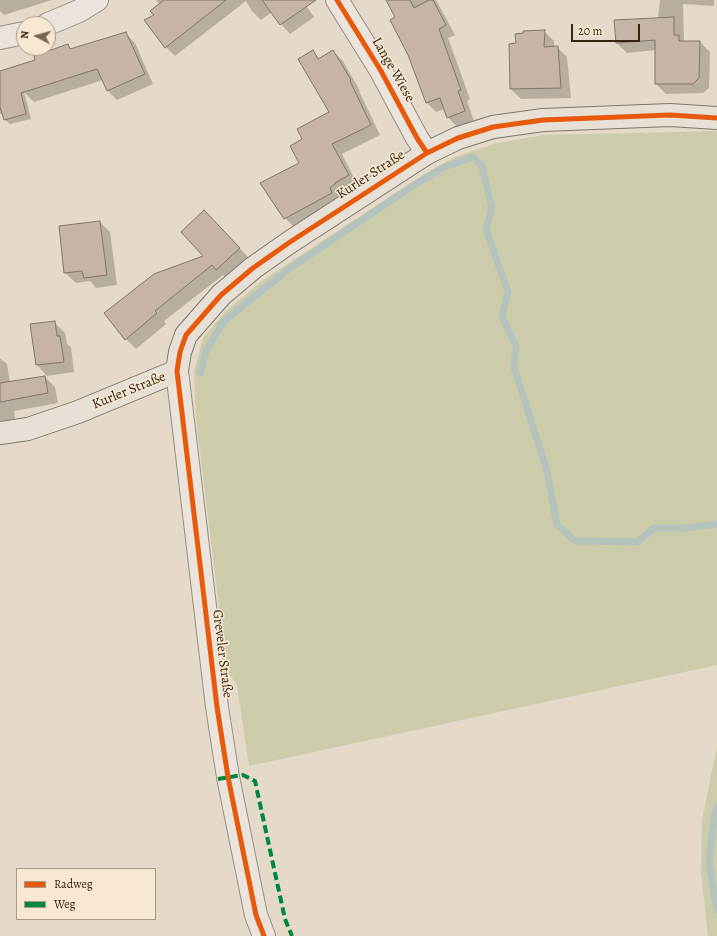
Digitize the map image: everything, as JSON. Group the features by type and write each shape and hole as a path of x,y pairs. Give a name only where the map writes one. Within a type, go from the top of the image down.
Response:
{"main road":[{"name":"Kurler Straße","path":"0,433 28,429 78,412 177,371 180,352 186,335 221,295 253,268 290,242 427,154 458,138 493,127 543,120 670,115 717,118"}],"street":[{"path":"56,21 79,11 97,0"},
{"name":"Lange Wiese","path":"337,0 381,71 427,154"},
{"path":"0,38 16,35"},
{"name":"Greveler Straße","path":"177,371 217,707 228,777 254,908 264,936"}],"green space":[{"path":"717,131 717,665 249,766 237,685 227,671 196,419 194,372 203,338 225,312 263,280 426,173 455,157 493,144 543,135"},
{"path":"717,747 717,936 708,936 701,873 702,820"}],"building":[{"path":"164,0 226,0 165,48 144,20 154,15 150,11"},
{"path":"262,0 316,0 280,25"},
{"path":"386,0 410,0 414,8 429,0 433,0 446,25 439,29 461,90 458,91 465,111 447,118 440,98 426,103 408,55 390,20 395,17"},
{"path":"674,17 674,35 679,35 679,41 700,41 699,78 693,84 655,84 655,40 616,43 614,20"},
{"path":"545,30 544,47 558,46 561,88 510,89 509,44 516,43 515,34 523,33 523,31"},
{"path":"126,32 145,74 107,91 97,69 21,93 26,114 4,120 0,107 0,71 35,60 34,56 56,56 56,48 68,44 70,49"},
{"path":"313,50 318,59 333,50 351,80 350,81 371,125 332,144 349,175 335,183 330,188 332,193 284,219 260,183 299,163 290,146 302,139 297,129 329,112 298,59"},
{"path":"204,210 240,248 216,270 212,265 155,311 157,313 125,340 104,313 154,274 203,256 181,232"},
{"path":"100,221 107,275 84,278 82,271 64,273 59,226"},
{"path":"55,321 57,336 60,336 64,362 36,365 30,324"},
{"path":"45,376 48,393 0,402 0,383"}],"waterway":[{"path":"200,373 206,351 223,322 251,299 289,269 411,187 444,167 473,157 482,166 492,208 486,229 508,292 502,317 516,346 514,367 547,471 557,525 575,541 637,542 654,528 684,528 717,524"},
{"path":"717,808 714,819 709,863 717,910"}],"marked path":[{"path":"218,779 243,775 255,781 285,919 292,936"}],"cycle path":[{"path":"337,0 381,71 417,138 427,153"},
{"path":"264,936 256,915 228,777 217,707 177,371 180,352 186,335 221,295 253,268 290,242 427,153 458,138 493,127 543,120 670,115 717,118"}]}
